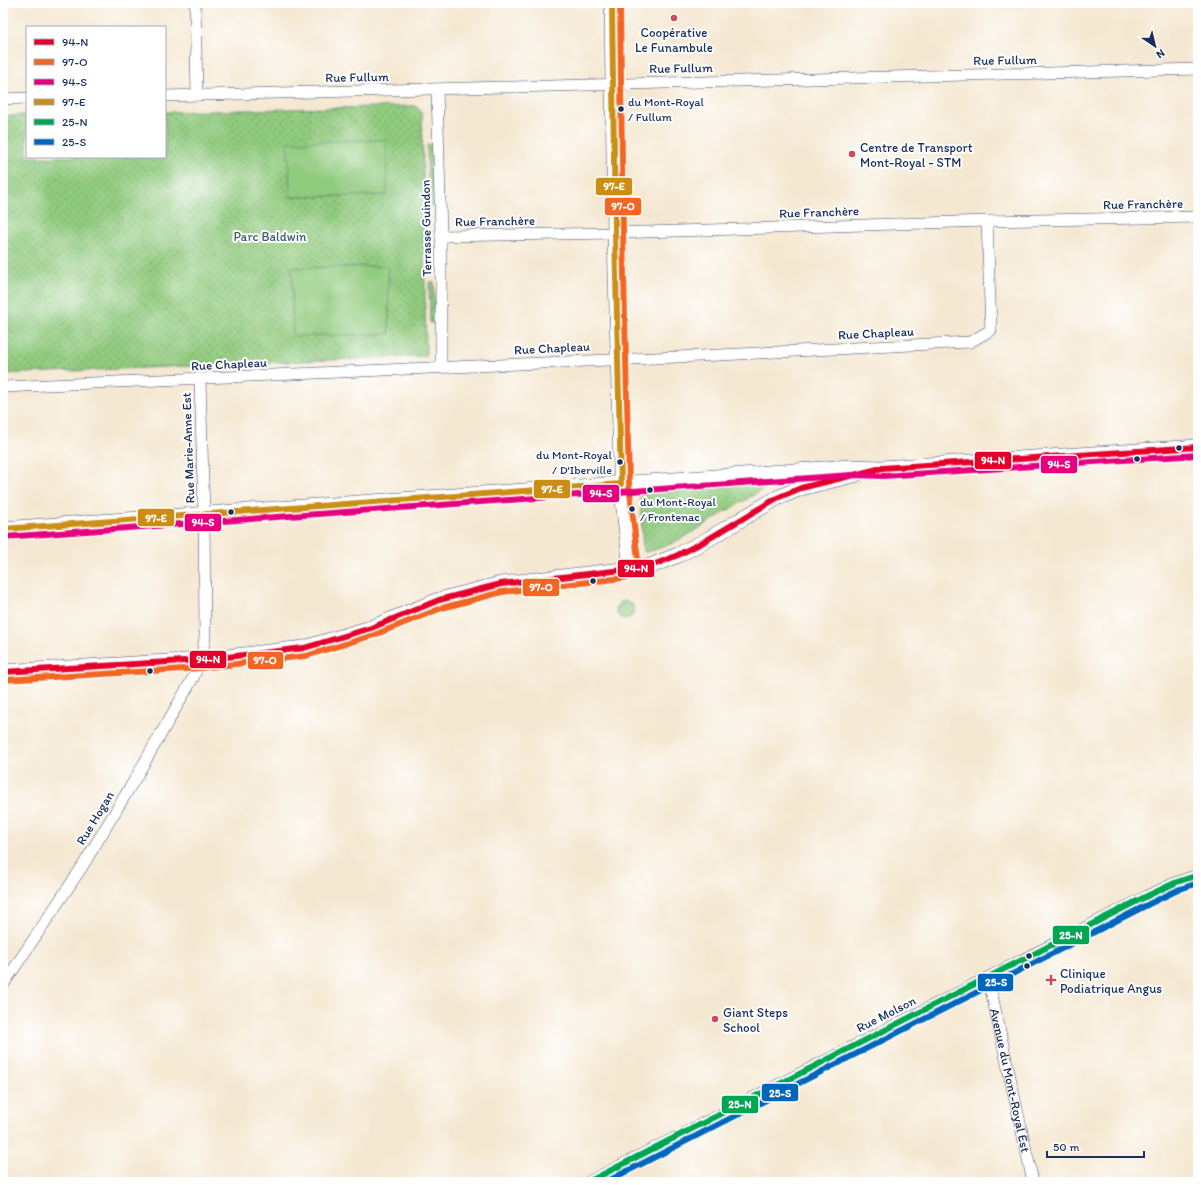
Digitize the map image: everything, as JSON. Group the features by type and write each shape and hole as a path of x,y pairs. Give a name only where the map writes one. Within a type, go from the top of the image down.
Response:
{"main road":[{"path":"612,3 615,233 621,484 631,569"},
{"path":"3,529 851,467 882,468 1198,447"},
{"path":"3,672 201,660 304,648 371,628 439,600 501,584 648,567 678,555 705,541 777,498 800,488 882,468"}],"street":[{"path":"195,3 197,95"},
{"name":"Rue Fullum","path":"166,96 595,86 614,84 1198,69"},
{"name":"Terrasse Guindon","path":"437,89 441,236 441,367"},
{"path":"3,99 26,98"},
{"name":"Rue Franchère","path":"441,236 615,233 987,221 1198,217"},
{"name":"Rue Chapleau","path":"3,387 970,342 991,330 987,221"},
{"name":"Rue Marie-Anne Est","path":"200,379 204,515 205,637 201,660"},
{"name":"Rue Hogan","path":"3,985 82,867 191,682 201,660"},
{"name":"Rue Molson","path":"588,1182 1147,896 1198,874"},
{"name":"Avenue du Mont-Royal Est","path":"987,978 1033,1182"}],"green space":[{"name":"Parc Baldwin","path":"414,106 418,108 422,114 426,353 424,356 3,374 3,116 26,115 26,158 166,158 166,112"},
{"path":"386,140 387,195 290,197 288,142"},
{"path":"427,145 432,145 434,206 428,206"},
{"path":"388,266 389,334 293,336 292,268"},
{"path":"429,282 434,282 435,323 430,323"},
{"path":"777,481 675,542 655,550 645,552 643,550 641,495"},
{"path":"625,601 631,604 634,610 631,616 625,619 619,616 616,610 619,604"}],"transit line":[{"name":"97-E","path":"3,529 621,484 615,233 612,3"},
{"name":"97-O","path":"3,680 201,668 306,656 374,635 442,608 502,592 632,577 637,575 639,568 629,484 623,233 620,3"},
{"name":"94-N","path":"3,672 201,660 304,648 371,628 439,600 501,584 648,567 678,555 705,541 777,498 801,488 882,468 1198,447"},
{"name":"94-S","path":"4,537 851,475 883,476 1198,455"},
{"name":"25-N","path":"588,1182 1147,896 1177,882 1198,875"},
{"name":"25-S","path":"606,1182 1151,903 1180,889 1198,883"}],"place":[{"name":"Coopérative Le Funambule","path":"674,18"},
{"name":"du Mont-Royal / Fullum","path":"621,109"},
{"name":"Centre de Transport Mont-Royal - STM","path":"852,154"},
{"name":"du Mont-Royal / D'Iberville","path":"620,462"},
{"name":"du Mont-Royal / Frontenac","path":"632,509"},
{"name":"Clinique Podiatrique Angus","path":"1051,980"},
{"name":"Giant Steps School","path":"715,1019"}]}
